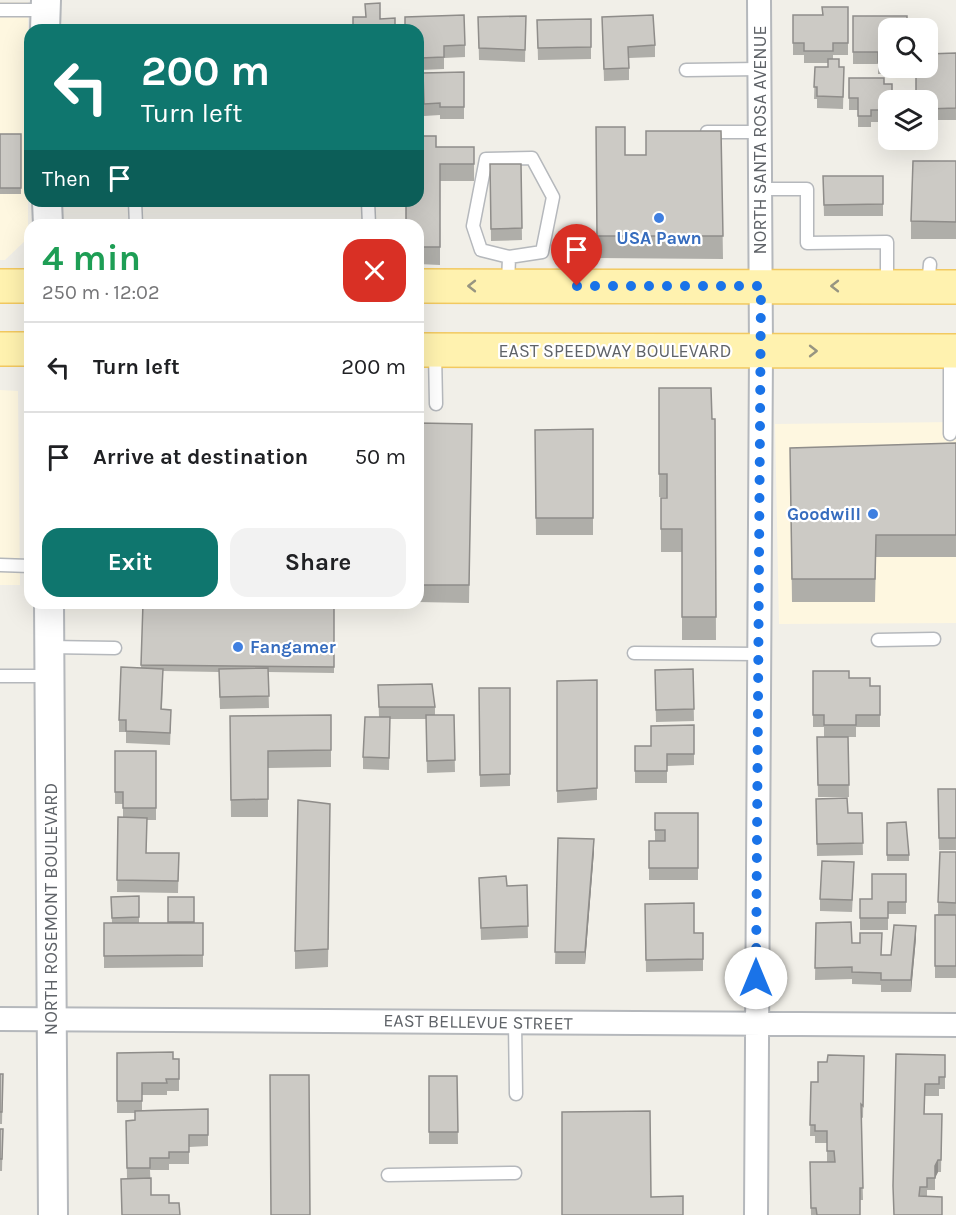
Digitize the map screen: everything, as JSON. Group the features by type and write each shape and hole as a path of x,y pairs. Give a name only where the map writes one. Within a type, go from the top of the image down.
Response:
{"main road":[{"path":"424,285 508,271 761,286 887,286 938,279"},
{"path":"0,286 24,286"},
{"path":"0,349 24,349"},
{"name":"EAST SPEEDWAY BOULEVARD","path":"427,350 953,351"}],"street":[{"name":"NORTH SANTA ROSA AVENUE","path":"756,1215 761,351 759,0"},
{"name":"NORTH ROSEMONT BOULEVARD","path":"49,609 53,1215"},
{"name":"EAST BELLEVUE STREET","path":"0,1019 956,1025"}],"lane":[{"path":"0,10 46,13"},
{"path":"686,70 759,69"},
{"path":"697,132 760,132"},
{"path":"532,158 553,197 542,252 508,271 481,250 473,226 486,159 532,158"},
{"path":"760,189 807,189 807,243 887,242 887,286"},
{"path":"427,350 435,404"},
{"path":"950,434 953,351"},
{"path":"0,565 24,566"},
{"path":"878,640 934,639"},
{"path":"49,647 115,648"},
{"path":"634,653 759,654"},
{"path":"0,676 50,676"},
{"path":"515,1022 516,1094"},
{"path":"388,1175 515,1173"}],"shaded area":[{"path":"0,2 28,2 28,24 24,24 24,207 28,207 28,219 24,219 24,242 5,260 0,260"},
{"path":"0,390 18,391 20,585 0,585"},
{"path":"956,422 956,623 779,624 775,424"}],"building":[{"path":"380,3 380,19 395,18 395,24 353,24 353,17 366,17 365,4"},
{"path":"822,7 848,7 848,43 833,43 833,51 804,51 804,43 793,43 793,15 823,15"},
{"path":"464,15 465,45 444,46 444,57 424,58 424,24 405,24 405,17"},
{"path":"653,15 655,45 628,47 629,68 604,69 602,17"},
{"path":"526,16 525,50 479,48 478,17"},
{"path":"853,16 907,16 907,18 878,18 878,52 853,52"},
{"path":"591,19 591,47 538,48 537,20"},
{"path":"956,53 956,108 938,109 938,90 916,90 916,78 938,78 938,54"},
{"path":"828,59 839,59 839,67 844,67 843,97 817,96 817,87 814,87 815,67 828,67"},
{"path":"464,72 464,107 440,107 440,103 424,104 424,73"},
{"path":"849,78 884,78 884,84 892,84 892,90 878,90 878,110 871,110 871,116 858,116 858,98 849,98"},
{"name":"USA Pawn","path":"596,127 625,127 625,155 646,155 646,131 721,131 723,236 597,236"},
{"path":"0,134 21,134 21,188 0,188"},
{"path":"424,136 436,136 436,147 474,147 474,164 440,164 440,247 424,247 424,219 406,219 406,207 424,207"},
{"path":"913,161 956,161 956,222 911,221"},
{"path":"490,164 521,164 522,228 491,229"},
{"path":"823,176 883,176 883,204 824,205"},
{"path":"659,388 711,388 712,419 715,419 716,617 682,617 682,529 661,529 661,498 667,498 667,474 659,474"},
{"path":"424,423 472,424 469,585 424,585"},
{"path":"593,429 593,518 536,518 535,430"},
{"name":"Goodwill","path":"956,443 956,535 876,535 875,579 792,579 790,448"},
{"name":"Fangamer","path":"143,609 334,609 334,667 141,665"},
{"path":"121,667 163,669 161,709 171,710 170,733 126,731 126,720 119,720"},
{"path":"268,668 269,696 220,697 219,669"},
{"path":"693,669 694,709 656,710 655,670"},
{"path":"813,671 849,671 849,678 870,678 870,686 880,686 880,715 856,715 856,725 824,725 824,715 813,715"},
{"path":"597,680 597,788 557,791 557,681"},
{"path":"432,684 435,707 379,707 378,685"},
{"path":"479,688 510,688 510,774 480,775"},
{"path":"331,715 331,750 268,751 268,799 231,800 230,716"},
{"path":"426,715 454,715 455,760 427,761"},
{"path":"365,717 390,717 389,758 363,757"},
{"path":"694,725 694,754 667,754 667,771 635,771 635,746 651,746 651,726"},
{"path":"817,737 848,737 849,785 818,785"},
{"path":"115,751 156,751 156,808 123,808 123,792 115,792"},
{"path":"938,789 956,789 956,838 939,838"},
{"path":"847,798 848,813 862,813 863,843 817,844 816,799"},
{"path":"298,800 330,804 328,949 295,951"},
{"path":"655,813 698,813 698,868 649,868 649,841 665,841 665,830 655,830"},
{"path":"118,817 147,818 146,853 179,853 178,881 117,880"},
{"path":"906,822 909,855 887,855 887,823"},
{"path":"558,838 594,839 585,952 555,952"},
{"path":"940,852 956,852 956,903 938,902"},
{"path":"822,861 854,862 852,900 820,899"},
{"path":"872,874 906,874 906,902 888,902 888,918 860,918 860,899 872,899"},
{"path":"506,876 507,886 527,885 528,926 481,928 479,878"},
{"path":"139,896 139,917 112,918 111,897"},
{"path":"168,897 194,897 194,922 168,922"},
{"path":"694,903 694,933 703,933 703,959 646,960 645,904"},
{"path":"935,915 956,915 956,966 935,966"},
{"path":"851,922 852,943 860,943 860,933 882,933 881,955 891,955 894,925 916,926 911,980 881,980 881,973 852,972 852,967 815,968 816,923"},
{"path":"104,923 203,923 203,955 104,956"},
{"path":"173,1052 173,1059 179,1059 179,1079 166,1079 167,1083 142,1083 142,1101 117,1101 117,1053"},
{"path":"896,1054 945,1055 945,1077 939,1077 939,1084 925,1084 924,1114 942,1114 941,1160 938,1160 935,1166 935,1178 927,1178 927,1187 920,1187 919,1196 942,1197 942,1215 894,1215"},
{"path":"828,1055 864,1056 863,1106 861,1104 863,1188 860,1188 860,1215 817,1215 816,1208 811,1208 810,1162 835,1162 834,1151 827,1151 827,1131 815,1131 815,1125 810,1125 811,1082 818,1082 818,1062 827,1062"},
{"path":"0,1074 3,1074 2,1112 0,1112"},
{"path":"270,1075 309,1075 310,1215 271,1215"},
{"path":"429,1076 457,1076 458,1132 429,1132"},
{"path":"208,1109 208,1135 189,1135 189,1152 169,1152 169,1158 150,1158 150,1168 127,1168 126,1121 135,1120 135,1111"},
{"path":"650,1111 651,1197 683,1196 683,1215 562,1215 562,1112"},
{"path":"0,1129 3,1129 2,1159 0,1159"},
{"path":"151,1178 151,1195 169,1195 169,1203 179,1203 180,1215 122,1215 121,1179"}],"place":[{"name":"USA Pawn","path":"659,218"},
{"name":"Goodwill","path":"873,514"},
{"name":"Fangamer","path":"238,647"}],"route":[{"path":"577,286 761,286 756,978"}]}
